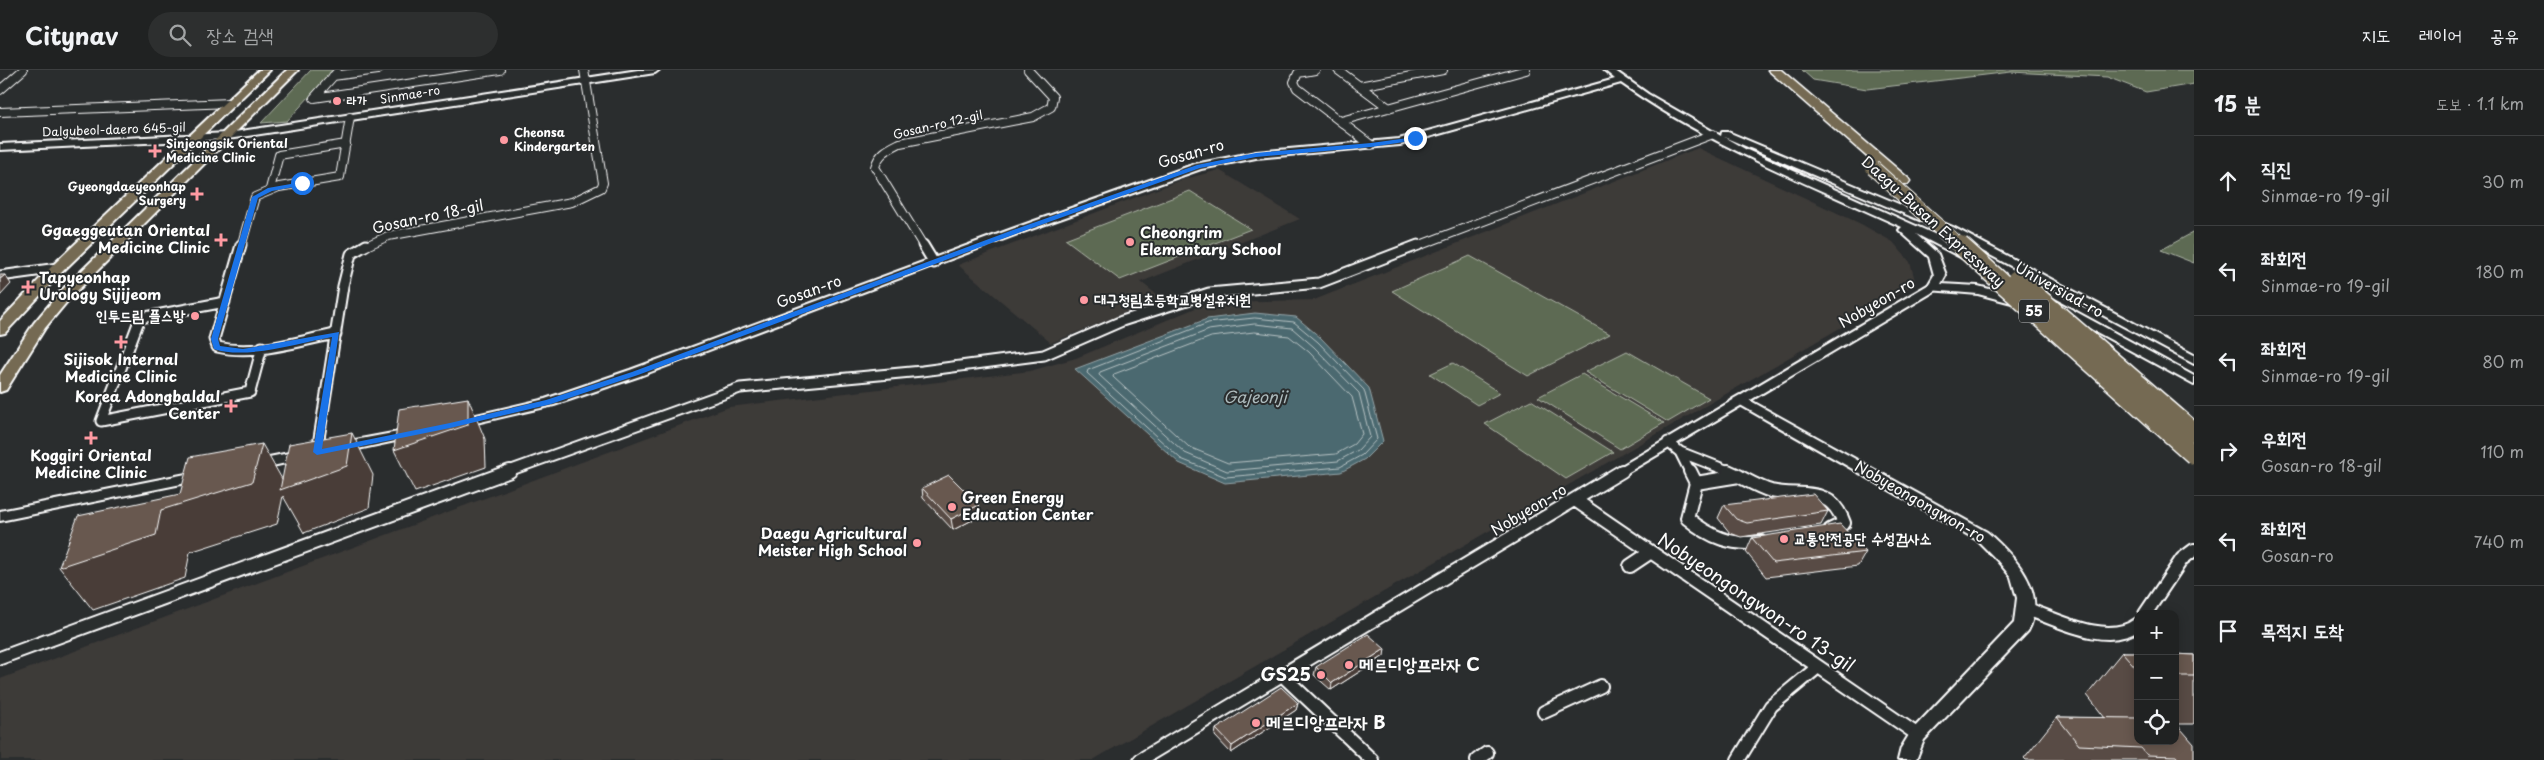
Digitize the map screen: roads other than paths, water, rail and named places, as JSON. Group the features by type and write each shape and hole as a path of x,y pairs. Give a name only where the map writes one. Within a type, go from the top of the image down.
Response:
{"highway":[{"name":"Daegu-Busan Expressway","path":"1761,70 2194,455"},
{"name":"Daegu-Busan Expressway","path":"1774,70 2194,432"}],"main road":[{"path":"0,330 58,268 265,70"},
{"path":"0,387 39,326 65,295 293,70"},
{"name":"Sinmae-ro","path":"228,136 655,70"},
{"name":"Universiad-ro","path":"1608,70 1741,151 1930,236 2194,381"},
{"name":"Gosan-ro","path":"450,426 549,402 635,373 1016,231 1199,166 1256,155 1371,145 1415,138 1622,80"},
{"name":"Universiad-ro","path":"1694,122 1758,146 1948,229 2194,360"},
{"name":"Dalgubeol-daero 645-gil","path":"0,147 228,136"},
{"path":"1834,192 1908,232 1934,256 1940,275 1933,287 1978,290 2025,302 2133,347"},
{"name":"Nobyeongongwon-ro","path":"1740,399 1982,536 2009,561 2026,590 2028,609"},
{"path":"240,468 422,431"},
{"path":"0,516 212,474"},
{"path":"1907,760 1910,748 1918,734 2014,637 2022,626 2028,609"}],"street":[{"path":"0,90 22,70"},
{"path":"338,70 314,98 500,70"},
{"path":"333,76 378,70"},
{"path":"584,70 585,81"},
{"name":"Gosan-ro 12-gil","path":"934,263 875,166 877,158 884,150 900,143 1033,116 1051,107 1053,97 1028,70"},
{"path":"1315,70 1298,73 1294,82 1297,88 1371,145"},
{"path":"1338,70 1389,108"},
{"path":"1359,86 1443,70"},
{"path":"1341,121 1507,72 1526,70"},
{"name":"Gosan-ro 18-gil","path":"317,452 343,286 351,254 359,248 388,236 572,202 601,188 603,184 585,81"},
{"path":"0,112 231,104"},
{"path":"336,334 243,351 226,351 216,347 214,339 256,197 270,190 340,177 350,117"},
{"path":"0,658 687,405 740,388 922,371 1044,355 1122,321 1209,293 1319,283 1713,134"},
{"path":"270,190 279,155 346,144"},
{"path":"0,276 58,268"},
{"name":"Nobyeon-ro","path":"1140,760 1740,399 1933,287"},
{"path":"225,302 140,318 101,421 250,392 262,347"},
{"path":"1668,442 1680,452 1771,491 1817,494 1840,512 1844,523 1827,532 1818,533"},
{"path":"1680,452 1696,483 1688,518 1702,532 1740,545 1769,541"},
{"path":"1696,483 1739,476"},
{"name":"Nobyeongongwon-ro 13-gil","path":"1575,500 1918,734"},
{"path":"2148,610 2182,558 2194,550"},
{"path":"1630,566 1651,552"},
{"path":"2028,609 2104,633 2128,632 2134,627"},
{"path":"1738,760 1771,706 1818,666"},
{"path":"1282,675 1372,760"},
{"path":"1544,712 1601,686"}],"water":[{"name":"Gajeonji","path":"1255,313 1296,317 1321,338 1369,388 1383,441 1365,459 1341,472 1225,483 1179,463 1075,369 1207,319"}],"place":[{"name":"라가","path":"337,101"},
{"name":"Cheonsa Kindergarten","path":"504,140"},
{"name":"Sinjeongsik Oriental Medicine Clinic","path":"155,151"},
{"name":"Gyeongdaeyeonhap Surgery","path":"197,194"},
{"name":"Ggaeggeutan Oriental Medicine Clinic","path":"221,240"},
{"name":"Cheongrim Elementary School","path":"1130,242"},
{"name":"Tapyeonhap Urology Sijijeom","path":"28,287"},
{"name":"대구청림초등학교병설유치원","path":"1084,300"},
{"name":"인투드림 플스방","path":"195,316"},
{"name":"Sijisok Internal Medicine Clinic","path":"121,342"},
{"name":"Korea Adongbaldal Center","path":"231,406"},
{"name":"Koggiri Oriental Medicine Clinic","path":"91,438"},
{"name":"Green Energy Education Center","path":"952,507"},
{"name":"교통안전공단 수성검사소","path":"1784,539"},
{"name":"Daegu Agricultural Meister High School","path":"917,543"},
{"name":"메르디앙프라자 C","path":"1349,665"},
{"name":"GS25","path":"1321,675"},
{"name":"메르디앙프라자 B","path":"1256,723"}]}
